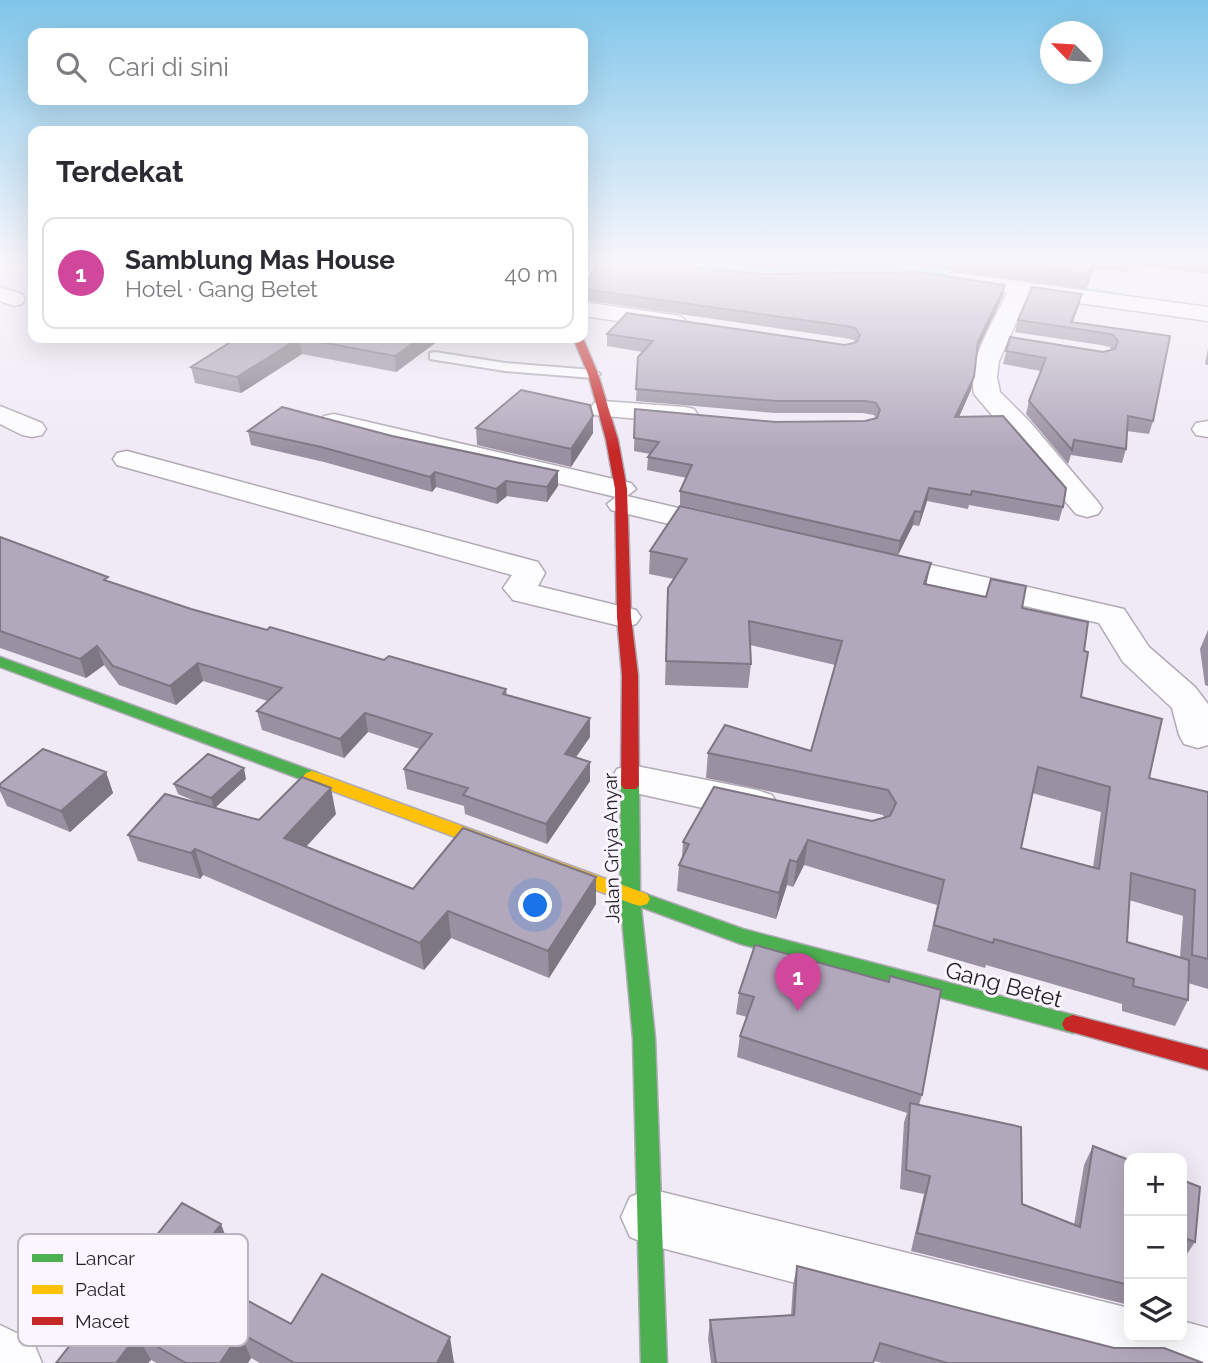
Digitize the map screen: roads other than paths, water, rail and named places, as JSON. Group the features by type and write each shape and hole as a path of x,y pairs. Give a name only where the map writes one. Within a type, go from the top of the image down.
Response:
{"street":[{"path":"681,324 697,326"},
{"path":"1013,324 1009,341 985,370 987,394 1019,427 1087,508"},
{"name":"Jalan Griya Anyar","path":"580,343 603,409 622,496 624,617 630,675 630,896 644,1038 654,1363"},
{"path":"603,409 712,418"},
{"path":"0,414 33,429"},
{"path":"309,417 622,496 752,533"},
{"path":"127,459 527,569 529,573 520,588 524,593 624,617"},
{"path":"850,556 1112,616 1136,654 1182,695 1191,707 1198,735"},
{"name":"Gang Betet","path":"0,662 741,936 1208,1060"},
{"path":"631,779 788,812"},
{"path":"650,1217 1208,1359"},
{"path":"0,1356 11,1363"}],"lane":[{"path":"435,356 505,367 593,374"}],"place":[{"name":"Samblung Mas House","path":"798,1011"}]}
